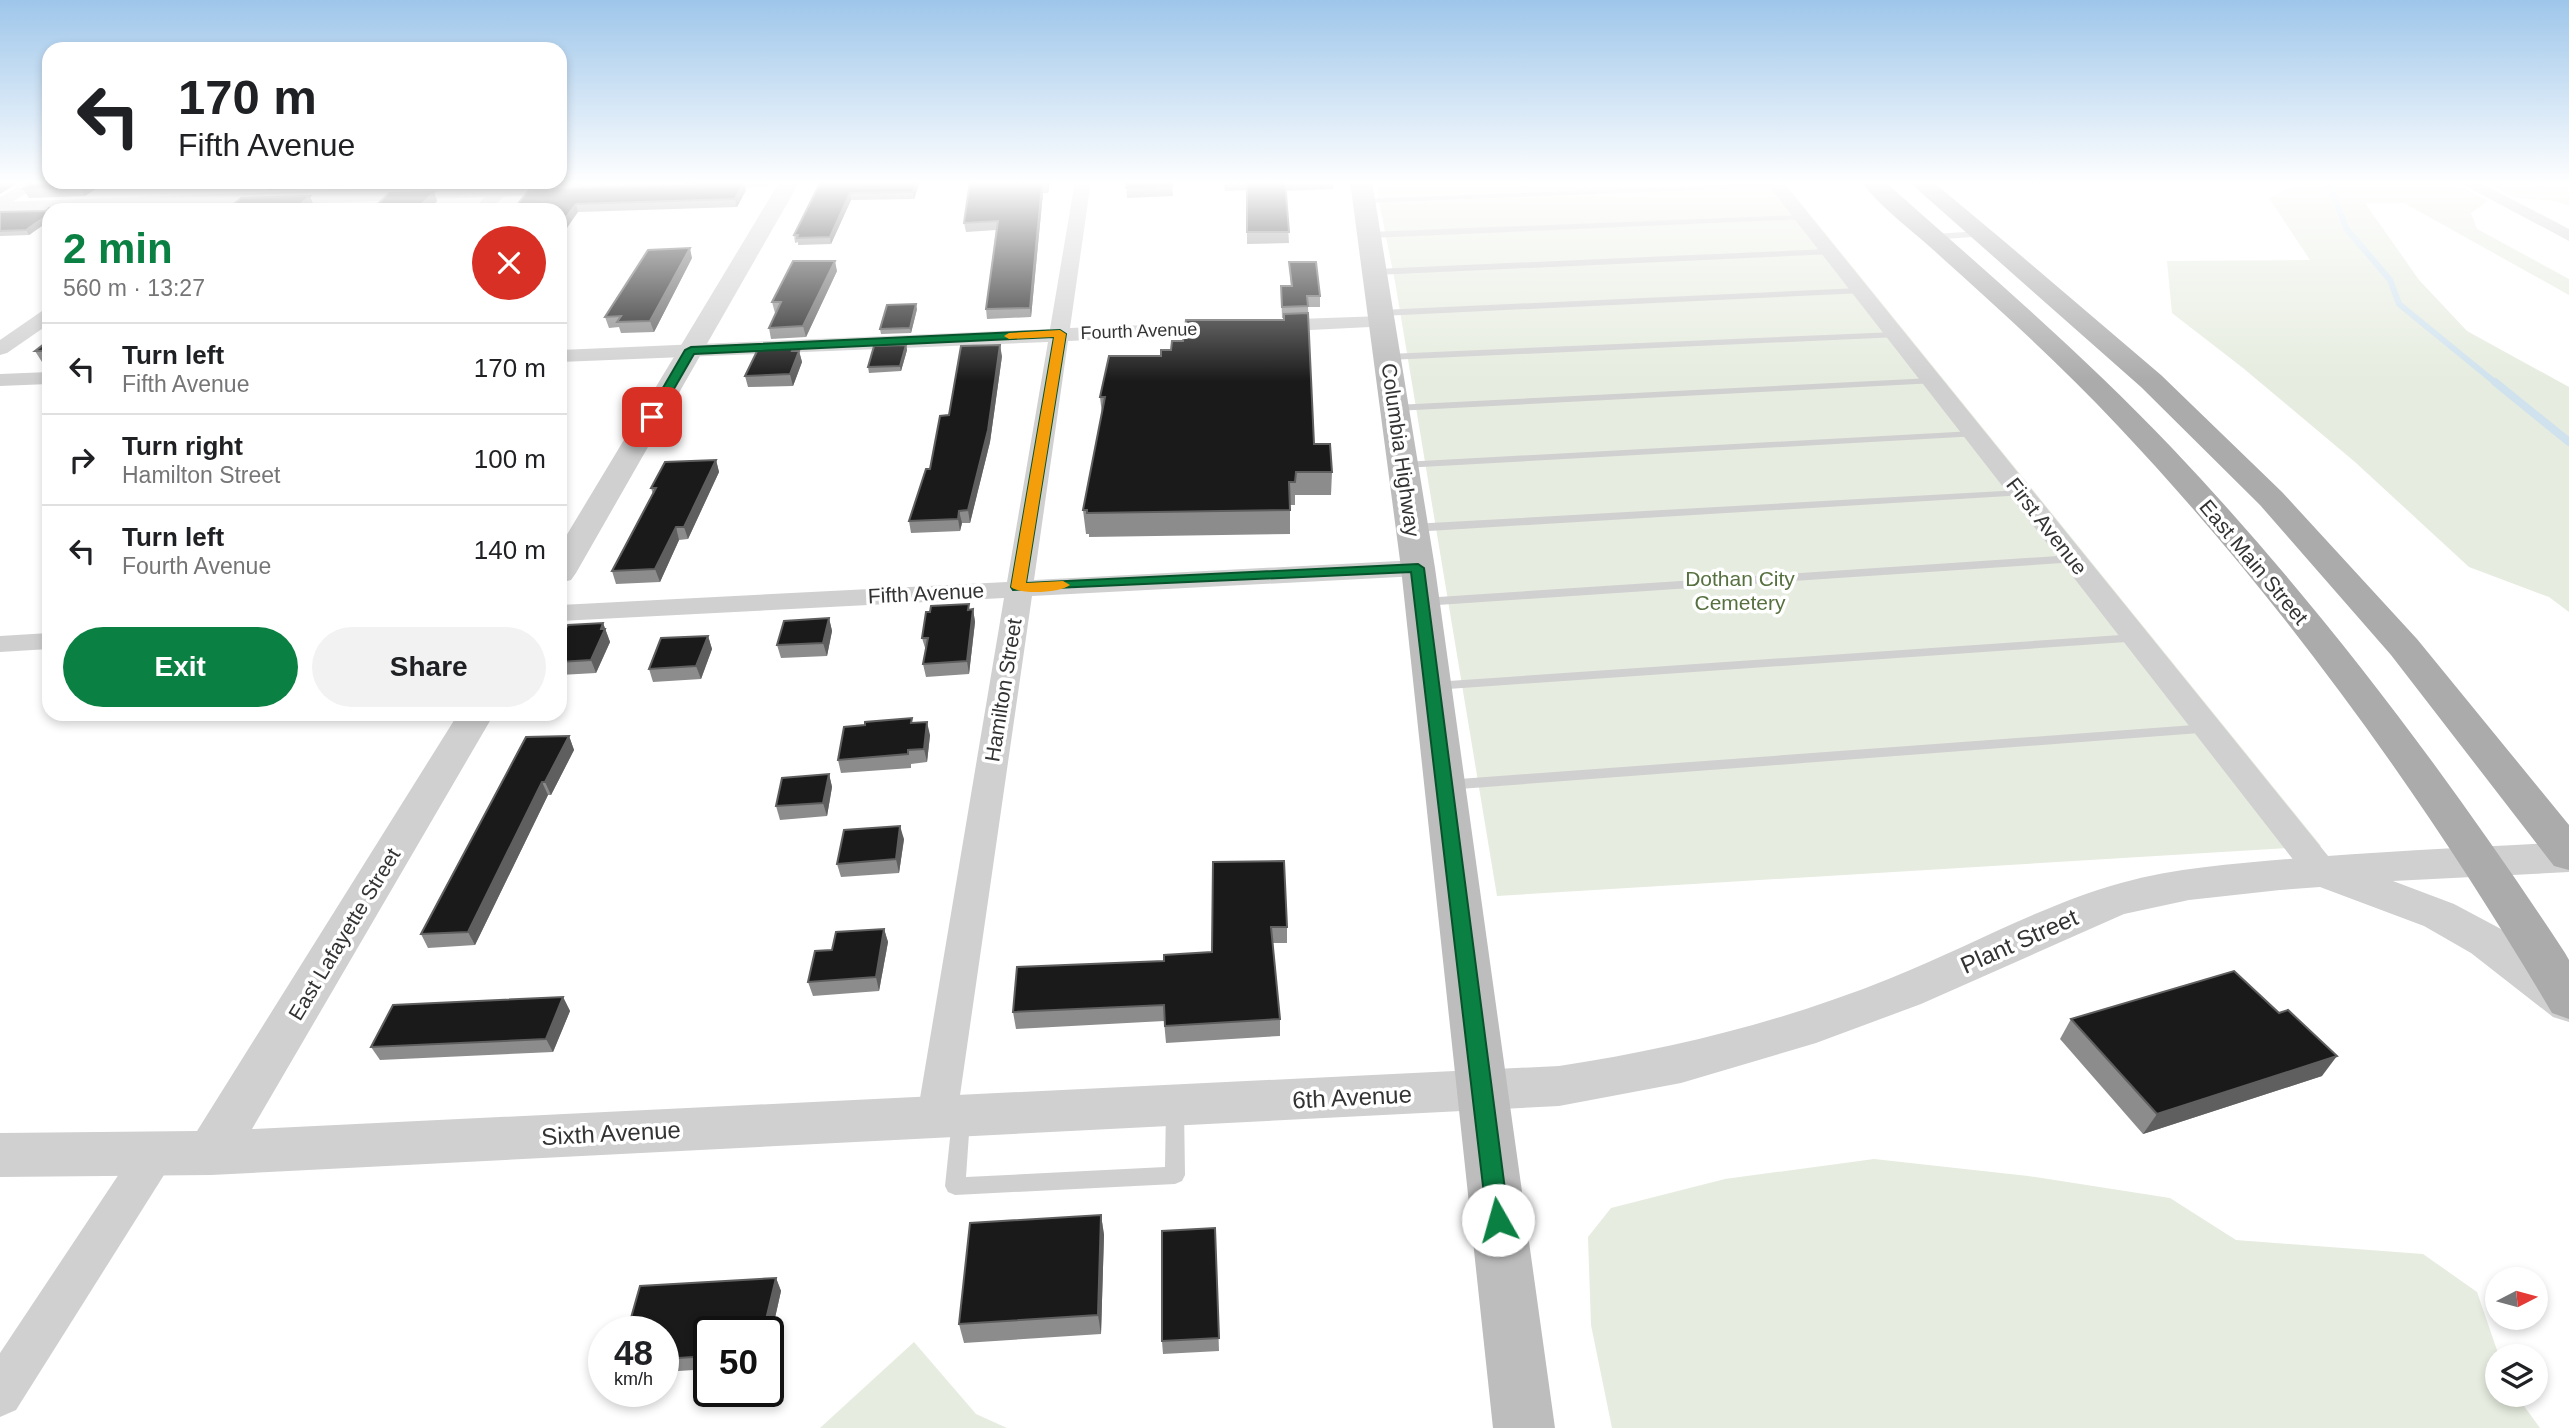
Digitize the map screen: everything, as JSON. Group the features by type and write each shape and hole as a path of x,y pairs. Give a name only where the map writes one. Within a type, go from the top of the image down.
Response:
{"main road":[{"name":"Columbia Highway","path":"1371,248 1417,566 1524,1428"},
{"name":"East Main Street","path":"1945,248 2104,394 2205,502 2340,668 2481,861 2521,920 2569,1002"},
{"path":"1997,248 2164,393 2275,503 2432,680 2569,856"}],"street":[{"path":"567,561 751,248"},
{"name":"Hamilton Street","path":"949,1115 1018,587 1073,248"},
{"name":"First Avenue","path":"1826,248 2321,871"},
{"path":"0,349 42,319"},
{"name":"Fourth Avenue","path":"567,356 1060,334 1384,331"},
{"path":"0,380 42,378"},
{"name":"Fifth Avenue","path":"567,613 1417,566"},
{"path":"0,644 42,641"},
{"name":"East Lafayette Street","path":"211,1153 472,721"},
{"name":"Plant Street","path":"1482,1090 1559,1086 1624,1077 1731,1052 1878,1002 2100,905 2174,885 2321,871 2569,856"},
{"path":"2321,871 2439,915 2486,941 2569,1002"},
{"name":"6th Avenue","path":"1223,1105 1482,1090"},
{"name":"Sixth Avenue","path":"0,1155 211,1153 949,1115 1223,1105"},
{"path":"0,1394 155,1154"}],"lane":[{"path":"1375,271 1829,252"},
{"path":"1384,331 1860,291"},
{"path":"1384,331 1896,335"},
{"path":"1395,408 1932,381"},
{"path":"1403,465 1974,434"},
{"path":"1417,566 2021,493"},
{"path":"1417,566 2073,559"},
{"path":"1432,686 2136,638"},
{"path":"1445,785 2208,729"},
{"path":"949,1115 955,1186 1175,1175 1175,1107"}],"green space":[{"name":"Dothan City Cemetery","path":"1388,248 1837,248 2321,846 1497,896"},
{"path":"2302,248 2396,248 2419,280 2467,331 2569,387 2569,612 2549,597 2469,567 2355,462 2243,368 2172,313 2167,261 2310,260"},
{"path":"2484,248 2511,248 2569,279 2569,295"},
{"path":"1874,1159 2028,1176 2170,1198 2236,1240 2423,1254 2477,1292 2485,1315 2485,1330 2490,1330 2495,1344 2485,1344 2485,1407 2525,1407 2540,1428 1612,1428 1591,1325 1588,1237 1611,1208 1725,1179"},
{"path":"914,1342 976,1414 1007,1428 820,1428"}],"building":[{"path":"690,248 650,321 617,322 621,316 605,317 648,250"},
{"path":"994,248 1036,248 1030,308 986,309"},
{"path":"793,261 835,261 803,326 769,328 781,302 772,302"},
{"path":"1289,262 1316,262 1320,296 1307,296 1308,306 1282,307 1281,286 1292,286"},
{"path":"916,304 910,328 880,329 887,305"},
{"path":"1308,313 1314,444 1330,444 1332,472 1296,472 1295,482 1289,482 1290,510 1087,513 1087,510 1083,510 1105,397 1100,397 1109,356 1161,356 1161,350 1171,350 1172,341 1183,341 1186,320 1284,320 1284,314"},
{"path":"795,344 792,351 799,351 790,374 745,376 760,345"},
{"path":"906,345 900,366 868,367 874,346"},
{"path":"1000,345 988,430 968,510 959,511 958,519 909,521 926,469 930,469 940,416 949,415 961,346"},
{"path":"716,460 684,527 676,527 655,569 612,571 656,488 651,488 665,462"},
{"path":"969,604 968,610 973,609 967,661 923,664 928,638 922,638 926,612 930,612 931,606"},
{"path":"829,618 823,643 777,645 784,621"},
{"path":"603,623 601,629 605,629 591,660 567,662 568,625"},
{"path":"708,636 696,666 649,669 661,638"},
{"path":"912,718 911,723 927,722 924,749 908,750 908,754 838,760 844,727 865,725 865,722"},
{"path":"569,736 545,782 542,782 468,932 421,934 526,737"},
{"path":"829,774 823,803 776,806 782,778"},
{"path":"900,826 896,859 837,864 844,830"},
{"path":"1284,861 1287,927 1271,927 1280,1019 1165,1026 1164,1005 1013,1012 1017,967 1164,961 1164,955 1212,952 1213,862"},
{"path":"884,929 876,977 808,982 815,951 832,950 836,932"},
{"path":"2234,971 2279,1013 2288,1010 2337,1056 2157,1114 2071,1019"},
{"path":"563,997 546,1039 371,1047 393,1005"},
{"path":"1101,1215 1098,1315 959,1324 970,1223"},
{"path":"1215,1228 1219,1338 1162,1341 1162,1231"},
{"path":"776,1278 767,1316 693,1316 693,1357 679,1358 679,1316 632,1316 640,1286"}],"waterway":[{"path":"2363,248 2390,280 2399,304 2497,384"},
{"path":"2495,382 2569,442"}],"slow traffic":[{"path":"1009,336 1060,334 1018,587 1063,585"}],"route":[{"path":"652,417 691,350 1060,334 1018,587 1418,568 1498,1220"}]}
